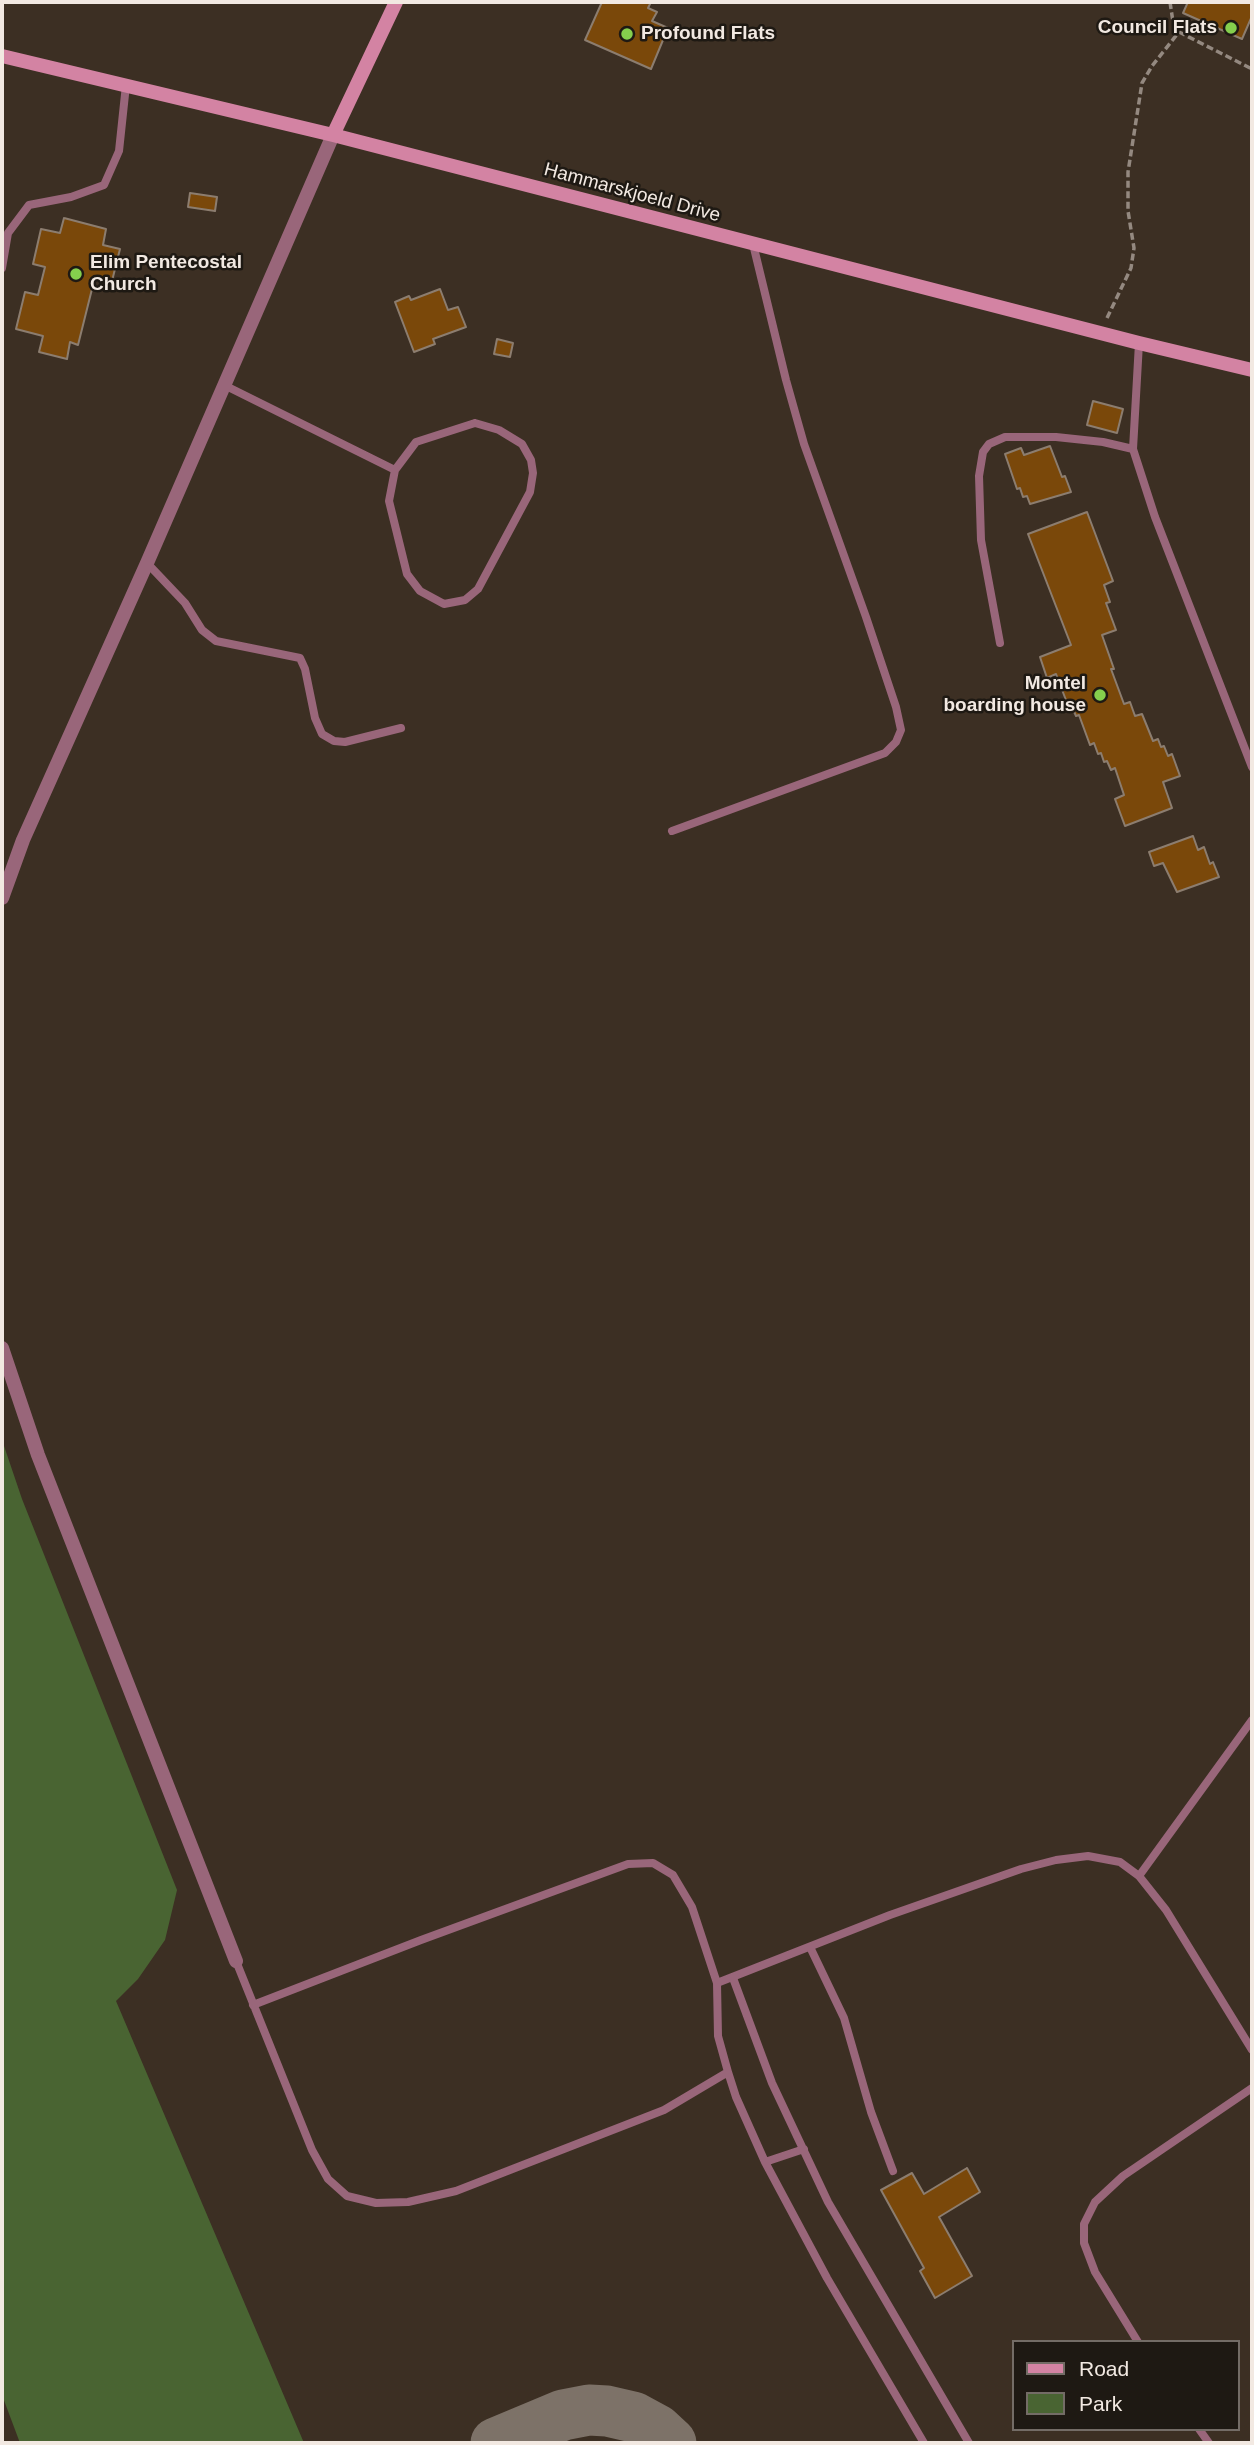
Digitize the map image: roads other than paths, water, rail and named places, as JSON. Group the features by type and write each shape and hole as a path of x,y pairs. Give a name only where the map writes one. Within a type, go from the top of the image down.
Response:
{"main road":[{"path":"333,135 396,2"},
{"name":"Hammarskjoeld Drive","path":"2,56 333,135 1252,370"}],"street":[{"path":"2,898 23,839 147,563 333,135"},
{"path":"2,1348 38,1455 236,1961"}],"lane":[{"path":"2,268 8,233 29,205 71,197 104,185 119,151 126,85"},
{"path":"672,831 885,752 896,742 901,730 896,706 866,617 804,444 753,244"},
{"path":"1139,343 1133,449 1155,517 1252,767"},
{"path":"224,385 396,470"},
{"path":"475,423 499,430 522,444 531,460 533,473 530,492 478,589 465,600 444,604 420,591 407,574 389,501 396,470 416,442 475,423"},
{"path":"1000,643 981,540 979,476 983,452 989,444 1005,438 1056,437 1103,442 1133,449"},
{"path":"147,563 185,603 202,630 216,641 300,659 305,669 315,718 322,734 334,741 345,742 401,728"},
{"path":"1139,1876 1252,1720"},
{"path":"717,1983 890,1914 1021,1869 1056,1860 1088,1856 1120,1862 1139,1876 1166,1910 1252,2050"},
{"path":"253,2005 628,1864 653,1863 673,1875 692,1907 717,1983 719,2036 728,2073 765,2162 827,2278 924,2443"},
{"path":"810,1947 844,2018 871,2112 893,2171"},
{"path":"236,1961 312,2150 327,2179 347,2196 376,2203 408,2202 456,2191 664,2110 728,2073"},
{"path":"733,1978 772,2083 828,2202 970,2443"},
{"path":"1137,2340 1096,2272 1084,2243 1084,2224 1095,2202 1123,2176 1252,2088"},
{"path":"765,2162 804,2149"}],"place":[{"name":"Council Flats","path":"1231,28"},
{"name":"Profound Flats","path":"627,34"},
{"name":"Elim Pentecostal Church","path":"76,274"},
{"name":"Montel boarding house","path":"1100,695"}]}
